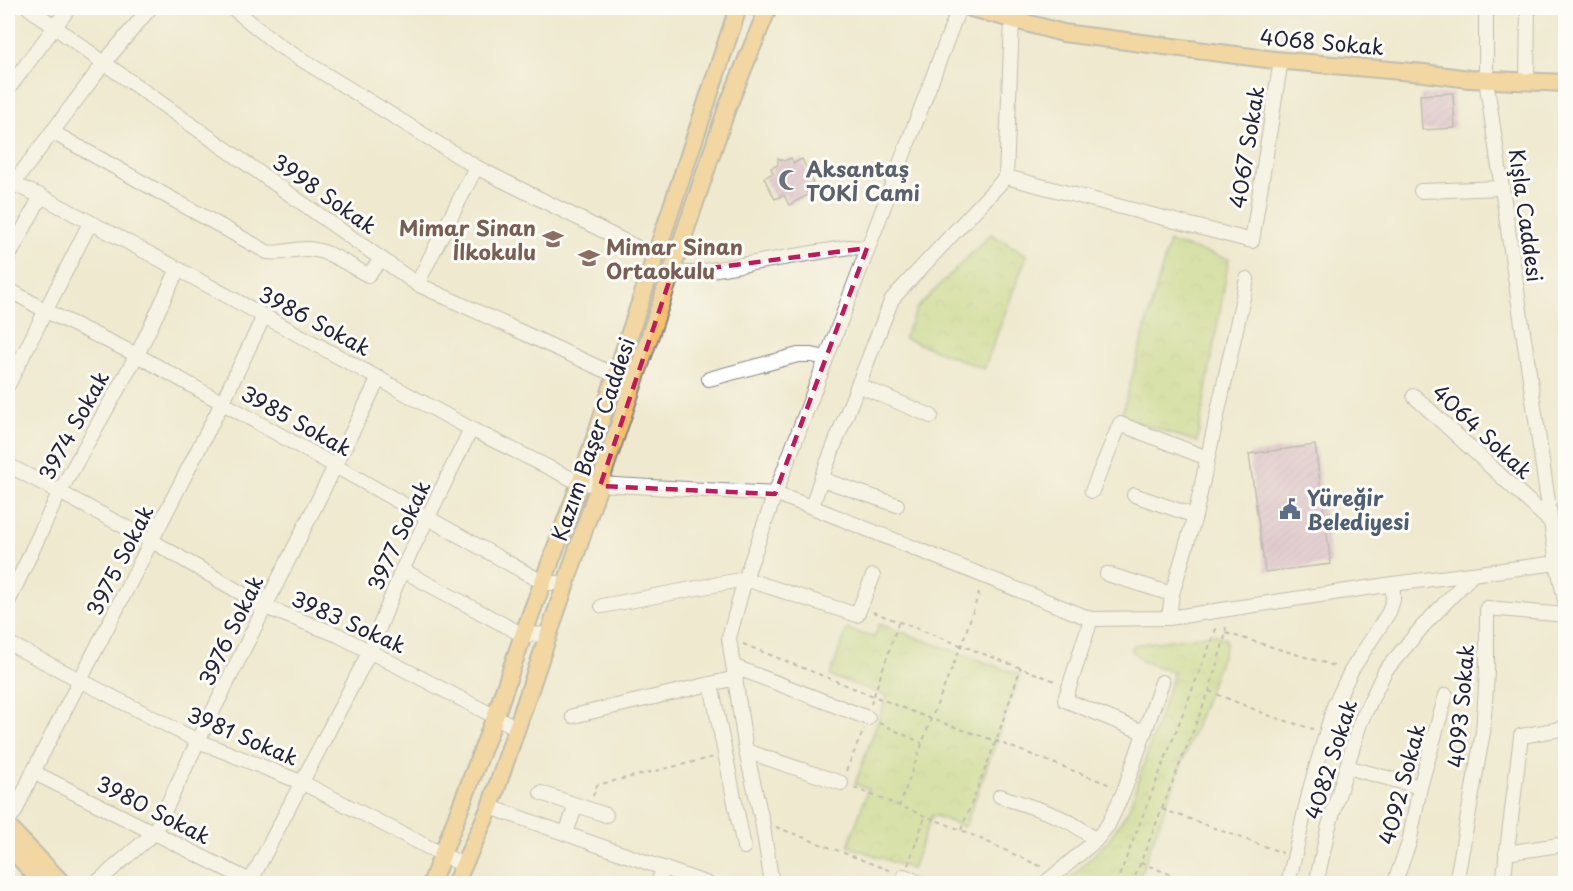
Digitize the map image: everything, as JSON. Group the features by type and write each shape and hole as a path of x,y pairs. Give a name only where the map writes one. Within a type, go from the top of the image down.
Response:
{"main road":[{"name":"Kazım Başer Caddesi","path":"431,884 444,855 580,483 738,8"},
{"name":"4068 Sokak","path":"971,8 1063,33 1281,60 1486,80 1566,83"},
{"name":"Kazım Başer Caddesi","path":"455,884 490,807 762,9"},
{"path":"8,827 63,884"},
{"path":"8,845 44,884"}],"street":[{"name":"3998 Sokak","path":"30,8 104,63 417,284 617,375"},
{"path":"8,89 69,8"},
{"path":"150,8 104,63 52,132 267,252 282,254 298,250 315,250 368,275 382,259"},
{"path":"233,8 278,45 476,167 656,257"},
{"path":"772,884 762,821 746,751 736,672 729,638 745,579 775,494 959,8"},
{"name":"Kışla Caddesi","path":"1486,8 1486,80 1557,563 1566,605"},
{"path":"1527,81 1528,8"},
{"path":"812,507 892,299 1006,177 1012,19"},
{"name":"4067 Sokak","path":"1006,177 1252,240 1281,60"},
{"name":"3986 Sokak","path":"52,132 13,184 41,196 178,269 471,429 580,483 600,486 775,494 1091,619"},
{"path":"417,284 476,167"},
{"path":"1421,191 1502,188"},
{"path":"8,258 41,196"},
{"path":"8,385 90,223"},
{"path":"672,273 693,273 849,247 867,248"},
{"name":"3974 Sokak","path":"8,602 59,493 137,355 178,269"},
{"path":"1169,618 1172,594 1195,516 1247,279"},
{"name":"3985 Sokak","path":"8,289 44,310 137,355 544,583 567,583"},
{"name":"3975 Sokak","path":"8,820 15,812 33,772 222,403 264,316"},
{"path":"709,379 798,355 826,358"},
{"name":"3976 Sokak","path":"95,884 154,833 379,378"},
{"path":"858,385 931,416"},
{"name":"4064 Sokak","path":"1414,396 1551,522"},
{"path":"1092,491 1120,423 1207,458"},
{"name":"3977 Sokak","path":"252,883 370,651 402,570 471,429"},
{"name":"3983 Sokak","path":"8,465 152,541 265,607 338,635 517,728"},
{"path":"821,479 897,505"},
{"path":"1134,495 1195,516"},
{"path":"1143,732 1065,700 1091,619 1169,618 1393,584 1557,563"},
{"path":"402,570 524,635 549,634"},
{"path":"1107,574 1172,594"},
{"name":"4082 Sokak","path":"1316,884 1328,829 1360,723 1385,671 1423,626 1472,575"},
{"path":"602,606 745,579 857,615 873,576"},
{"path":"1288,884 1310,789 1334,706 1351,671 1389,612 1393,600 1393,584"},
{"name":"4093 Sokak","path":"1456,884 1483,732 1486,608 1566,615"},
{"name":"3981 Sokak","path":"8,643 198,741 303,783 464,865"},
{"path":"573,716 711,684 736,672 868,718"},
{"path":"1044,884 1095,841 1108,825 1124,791 1162,682"},
{"path":"711,684 744,847"},
{"name":"4092 Sokak","path":"1394,884 1409,843 1420,788 1446,695"},
{"path":"1503,884 1521,736 1566,728"},
{"path":"746,751 841,783"},
{"path":"1347,767 1420,788"},
{"name":"3980 Sokak","path":"33,772 252,883"},
{"path":"541,794 606,815"},
{"path":"1000,796 1070,822 1087,832 1095,841"},
{"path":"490,807 708,884"},
{"path":"566,833 582,807"},
{"path":"1506,853 1566,844"},
{"path":"657,884 664,868"},
{"path":"904,876 922,884"}],"path":[{"path":"899,807 931,719 962,644 984,576"},
{"path":"860,608 1070,686"},
{"path":"1132,884 1209,691 1227,633 1223,610"},
{"path":"1116,884 1223,610"},
{"path":"900,621 873,696 868,718 841,783 961,830 1055,873"},
{"path":"1227,633 1351,671"},
{"path":"729,638 931,719 996,741 1124,791"},
{"path":"961,830 996,741 1021,667"},
{"path":"1209,691 1273,717 1326,733"},
{"path":"868,718 922,743"},
{"path":"582,807 597,785 725,754"},
{"path":"1162,809 1294,857"},
{"path":"762,821 904,876 925,817"},
{"path":"1141,863 1195,884"}],"highlighted area":[{"path":"867,248 775,494 600,486 672,273"}],"green space":[{"path":"991,234 1027,255 984,369 904,338 917,308"},
{"path":"1169,242 1229,259 1197,442 1121,417"},
{"path":"879,624 1020,675 965,827 932,815 912,869 848,846 868,789 855,784 887,696 830,676 847,629 874,638"},
{"path":"1214,634 1226,639 1226,645 1137,883 1065,883 1108,841 1128,811 1174,673 1142,661 1131,649 1134,645"}],"building":[{"path":"1453,93 1455,128 1422,130 1420,95"},
{"name":"Aksantaş TOKİ Cami","path":"778,158 784,161 791,158 794,163 802,159 813,182 804,187 808,195 789,205 784,195 775,199 764,178 773,173 771,168 778,165"},
{"name":"Yüreğir Belediyesi","path":"1315,445 1331,564 1265,572 1249,454"}],"place":[{"name":"Aksantaş TOKİ Cami","path":"789,180"},
{"name":"Mimar Sinan İlkokulu","path":"553,239"},
{"name":"Mimar Sinan Ortaokulu","path":"589,258"},
{"name":"Yüreğir Belediyesi","path":"1290,509"}]}
